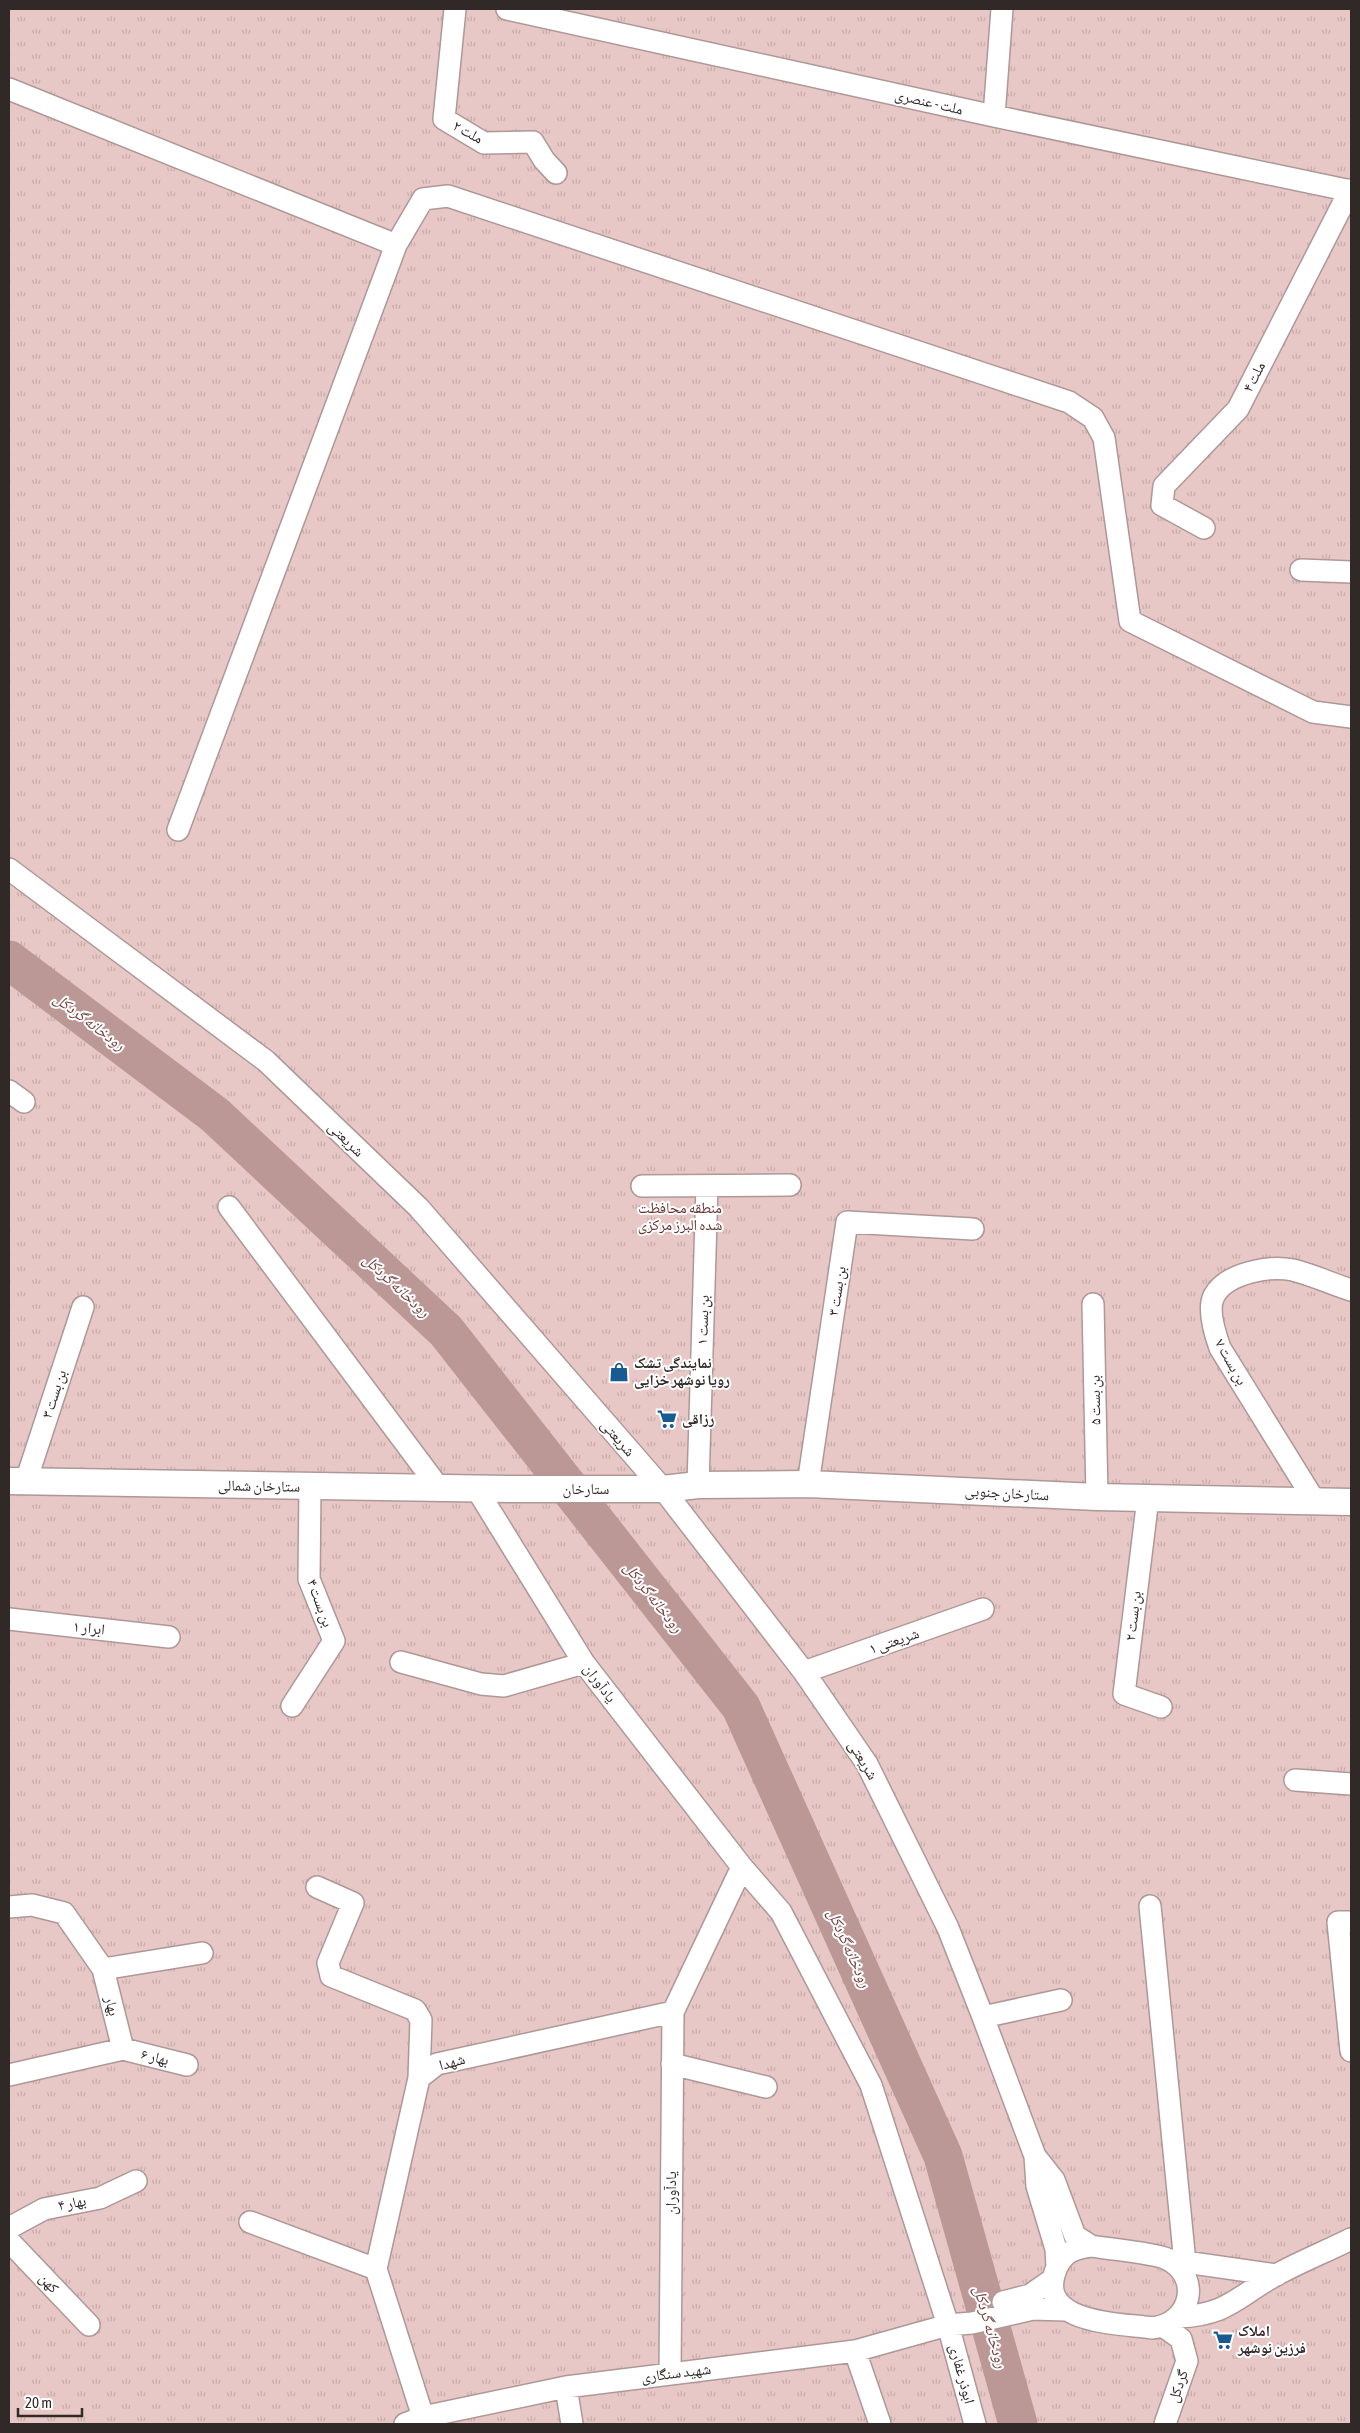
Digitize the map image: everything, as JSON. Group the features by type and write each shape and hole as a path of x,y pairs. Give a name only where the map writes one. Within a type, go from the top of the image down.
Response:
{"main road":[{"name":"ستارخان شمالی","path":"17,1481 509,1489"},
{"name":"ستارخان جنوبی","path":"662,1489 698,1484 808,1484 1097,1497 1351,1502"},
{"name":"ستارخان","path":"509,1489 662,1489"}],"street":[{"name":"ملت ۲","path":"455,9 444,119 484,143 533,142 544,160 556,173"},
{"name":"ملت - عنصری","path":"507,9 534,11 994,116 1351,191"},
{"path":"994,116 1002,9"},
{"path":"9,89 396,245"},
{"name":"ملت ۴","path":"1204,528 1162,505 1164,486 1238,409 1351,191"},
{"path":"178,830 396,245 423,199 448,196 1069,402 1093,418 1104,438 1130,621 1313,712 1351,716"},
{"path":"1301,570 1351,572"},
{"name":"شریعتی","path":"9,869 266,1062 419,1208 662,1489 804,1672 867,1764 948,1928 984,2017 1035,2156"},
{"path":"642,1186 790,1185"},
{"name":"بن بست ۱","path":"698,1484 707,1186"},
{"path":"229,1207 439,1488"},
{"name":"بن بست ۳","path":"808,1484 847,1222 972,1228"},
{"name":"بن بست ۷","path":"1314,1500 1220,1348 1212,1321 1213,1296 1231,1277 1260,1270 1292,1270 1351,1290"},
{"name":"بن بست ۵","path":"1093,1304 1097,1497"},
{"name":"بن بست ۳","path":"17,1481 83,1307"},
{"name":"بن بست ۴","path":"292,1706 334,1641 309,1579 310,1487"},
{"name":"یادآوران","path":"476,1488 584,1663 742,1867 781,1912 871,2085 948,2324"},
{"name":"بن بست ۲","path":"1148,1498 1124,1694 1161,1707"},
{"name":"شریعتی ۱","path":"804,1672 983,1609"},
{"name":"ابرار ۱","path":"9,1619 169,1637"},
{"path":"401,1662 481,1684 504,1686 584,1663"},
{"path":"1294,1780 1351,1784"},
{"path":"673,2012 742,1867"},
{"path":"318,1887 353,1903 328,1963 331,1976 415,2010 420,2020 419,2078 376,2269 414,2420"},
{"name":"بهار","path":"9,1907 32,1905 64,1913 103,1969 124,2049"},
{"path":"1150,1906 1176,2261 1188,2291 1187,2302 1171,2322"},
{"path":"1351,1922 1338,1922 1351,2051"},
{"path":"103,1969 202,1953"},
{"path":"984,2017 1061,2000"},
{"name":"یادآوران","path":"670,2374 673,2012"},
{"name":"شهدا","path":"419,2078 437,2064 673,2012"},
{"path":"9,2075 124,2049"},
{"name":"بهار ۶","path":"124,2049 187,2065"},
{"path":"672,2064 766,2087"},
{"path":"1035,2156 1054,2180 1075,2236 1091,2246 1176,2261 1277,2275"},
{"path":"1035,2156 1037,2186 1056,2249 1056,2297 1064,2310"},
{"name":"بهار ۴","path":"9,2228 44,2209 100,2198 136,2182"},
{"path":"250,2222 376,2269"},
{"path":"1091,2246 1071,2251 1063,2256 1055,2273 1032,2302 1064,2310 1082,2317 1152,2328 1218,2311 1277,2275 1351,2239"},
{"name":"کهن","path":"9,2241 89,2325"},
{"name":"شهید سنگاری","path":"414,2420 566,2387 855,2352 972,2316 1032,2302"},
{"name":"گردکل","path":"1165,2424 1187,2361 1181,2339 1171,2322"},
{"name":"ابوذر غفاری","path":"948,2324 975,2424"},
{"path":"855,2352 880,2424"},
{"path":"566,2387 572,2424"}],"green space":[{"name":"منطقه محافظت شده البرز مرکزی","path":"9,9 1351,9 1351,2424 9,2424"}],"waterway":[{"name":"رودخانه گردکل","path":"9,960 215,1115 446,1331 741,1707 943,2156 1018,2424"}],"place":[{"name":"نمایندگی تشک رویا نوشهر خزایی","path":"619,1372"},
{"name":"رزاقی","path":"667,1419"},
{"name":"املاک فرزین نوشهر","path":"1223,2340"}]}
